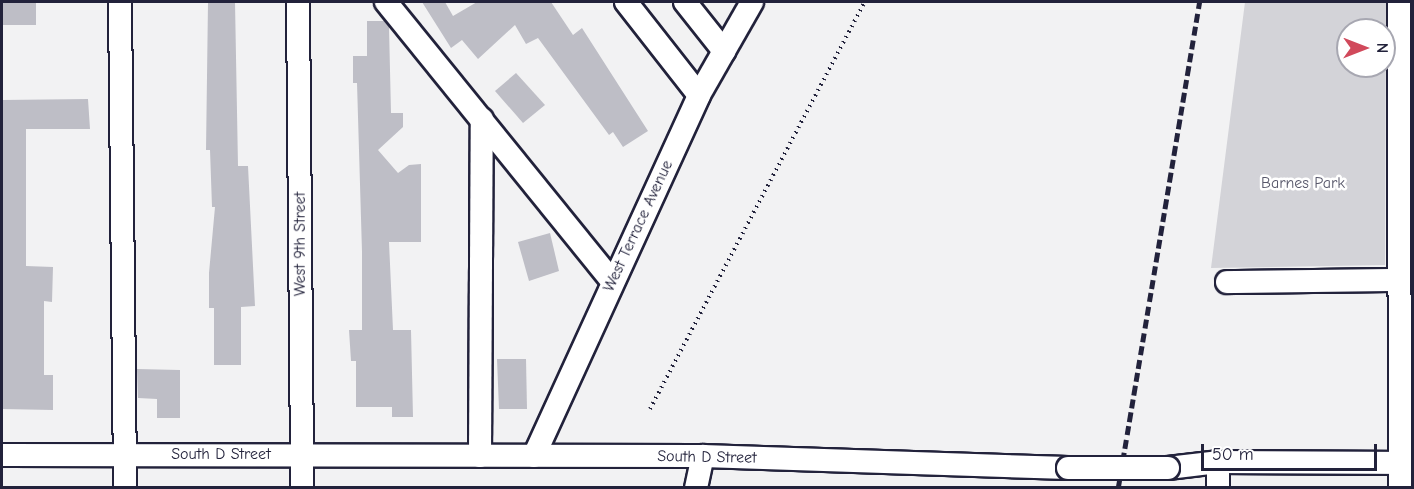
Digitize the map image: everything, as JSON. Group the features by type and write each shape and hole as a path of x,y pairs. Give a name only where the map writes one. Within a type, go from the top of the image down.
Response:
{"street":[{"path":"120,2 125,488"},
{"name":"West 9th Street","path":"298,2 302,488"},
{"path":"386,2 612,281"},
{"path":"626,2 699,95"},
{"path":"685,2 724,51"},
{"name":"West Terrace Avenue","path":"534,456 612,281 699,95 752,2"},
{"path":"1399,2 1405,113 1399,280 1406,463 1400,488"},
{"path":"480,456 482,119"},
{"path":"1227,282 1399,280"},
{"name":"South D Street","path":"2,455 703,456 1068,468 1168,468 1218,462 1406,463"},
{"path":"696,488 703,456"},
{"path":"1218,462 1218,488"}],"path":[{"path":"650,409 865,2"}],"green space":[{"name":"Barnes Park","path":"1245,2 1386,2 1386,18 1336,18 1336,78 1386,78 1385,265 1211,268"}],"building":[{"path":"2,2 36,2 36,25 2,25"},
{"path":"208,2 235,2 238,166 248,166 255,306 241,307 241,365 214,365 214,308 209,308 209,273 215,207 212,207 210,150 206,150"},
{"path":"422,2 445,2 453,16 477,2 551,2 573,35 582,28 648,131 623,147 613,132 609,135 538,38 526,44 515,25 478,59 462,40 451,48"},
{"path":"367,21 384,21 389,27 391,113 403,113 403,127 378,150 398,173 409,165 421,164 421,242 389,242 393,330 411,330 413,417 392,417 392,407 356,407 356,361 351,361 349,330 362,330 362,252 357,83 353,83 353,56 367,56"},
{"path":"516,73 545,105 523,123 495,91"},
{"path":"88,99 90,129 26,129 26,266 53,267 52,302 44,301 44,375 53,375 53,410 2,409 2,100"},
{"path":"550,233 559,271 529,281 518,242"},
{"path":"497,359 526,359 527,409 499,409"},
{"path":"137,369 180,370 180,418 157,418 157,399 138,398"}],"railway":[{"path":"1118,488 1199,2"}]}
